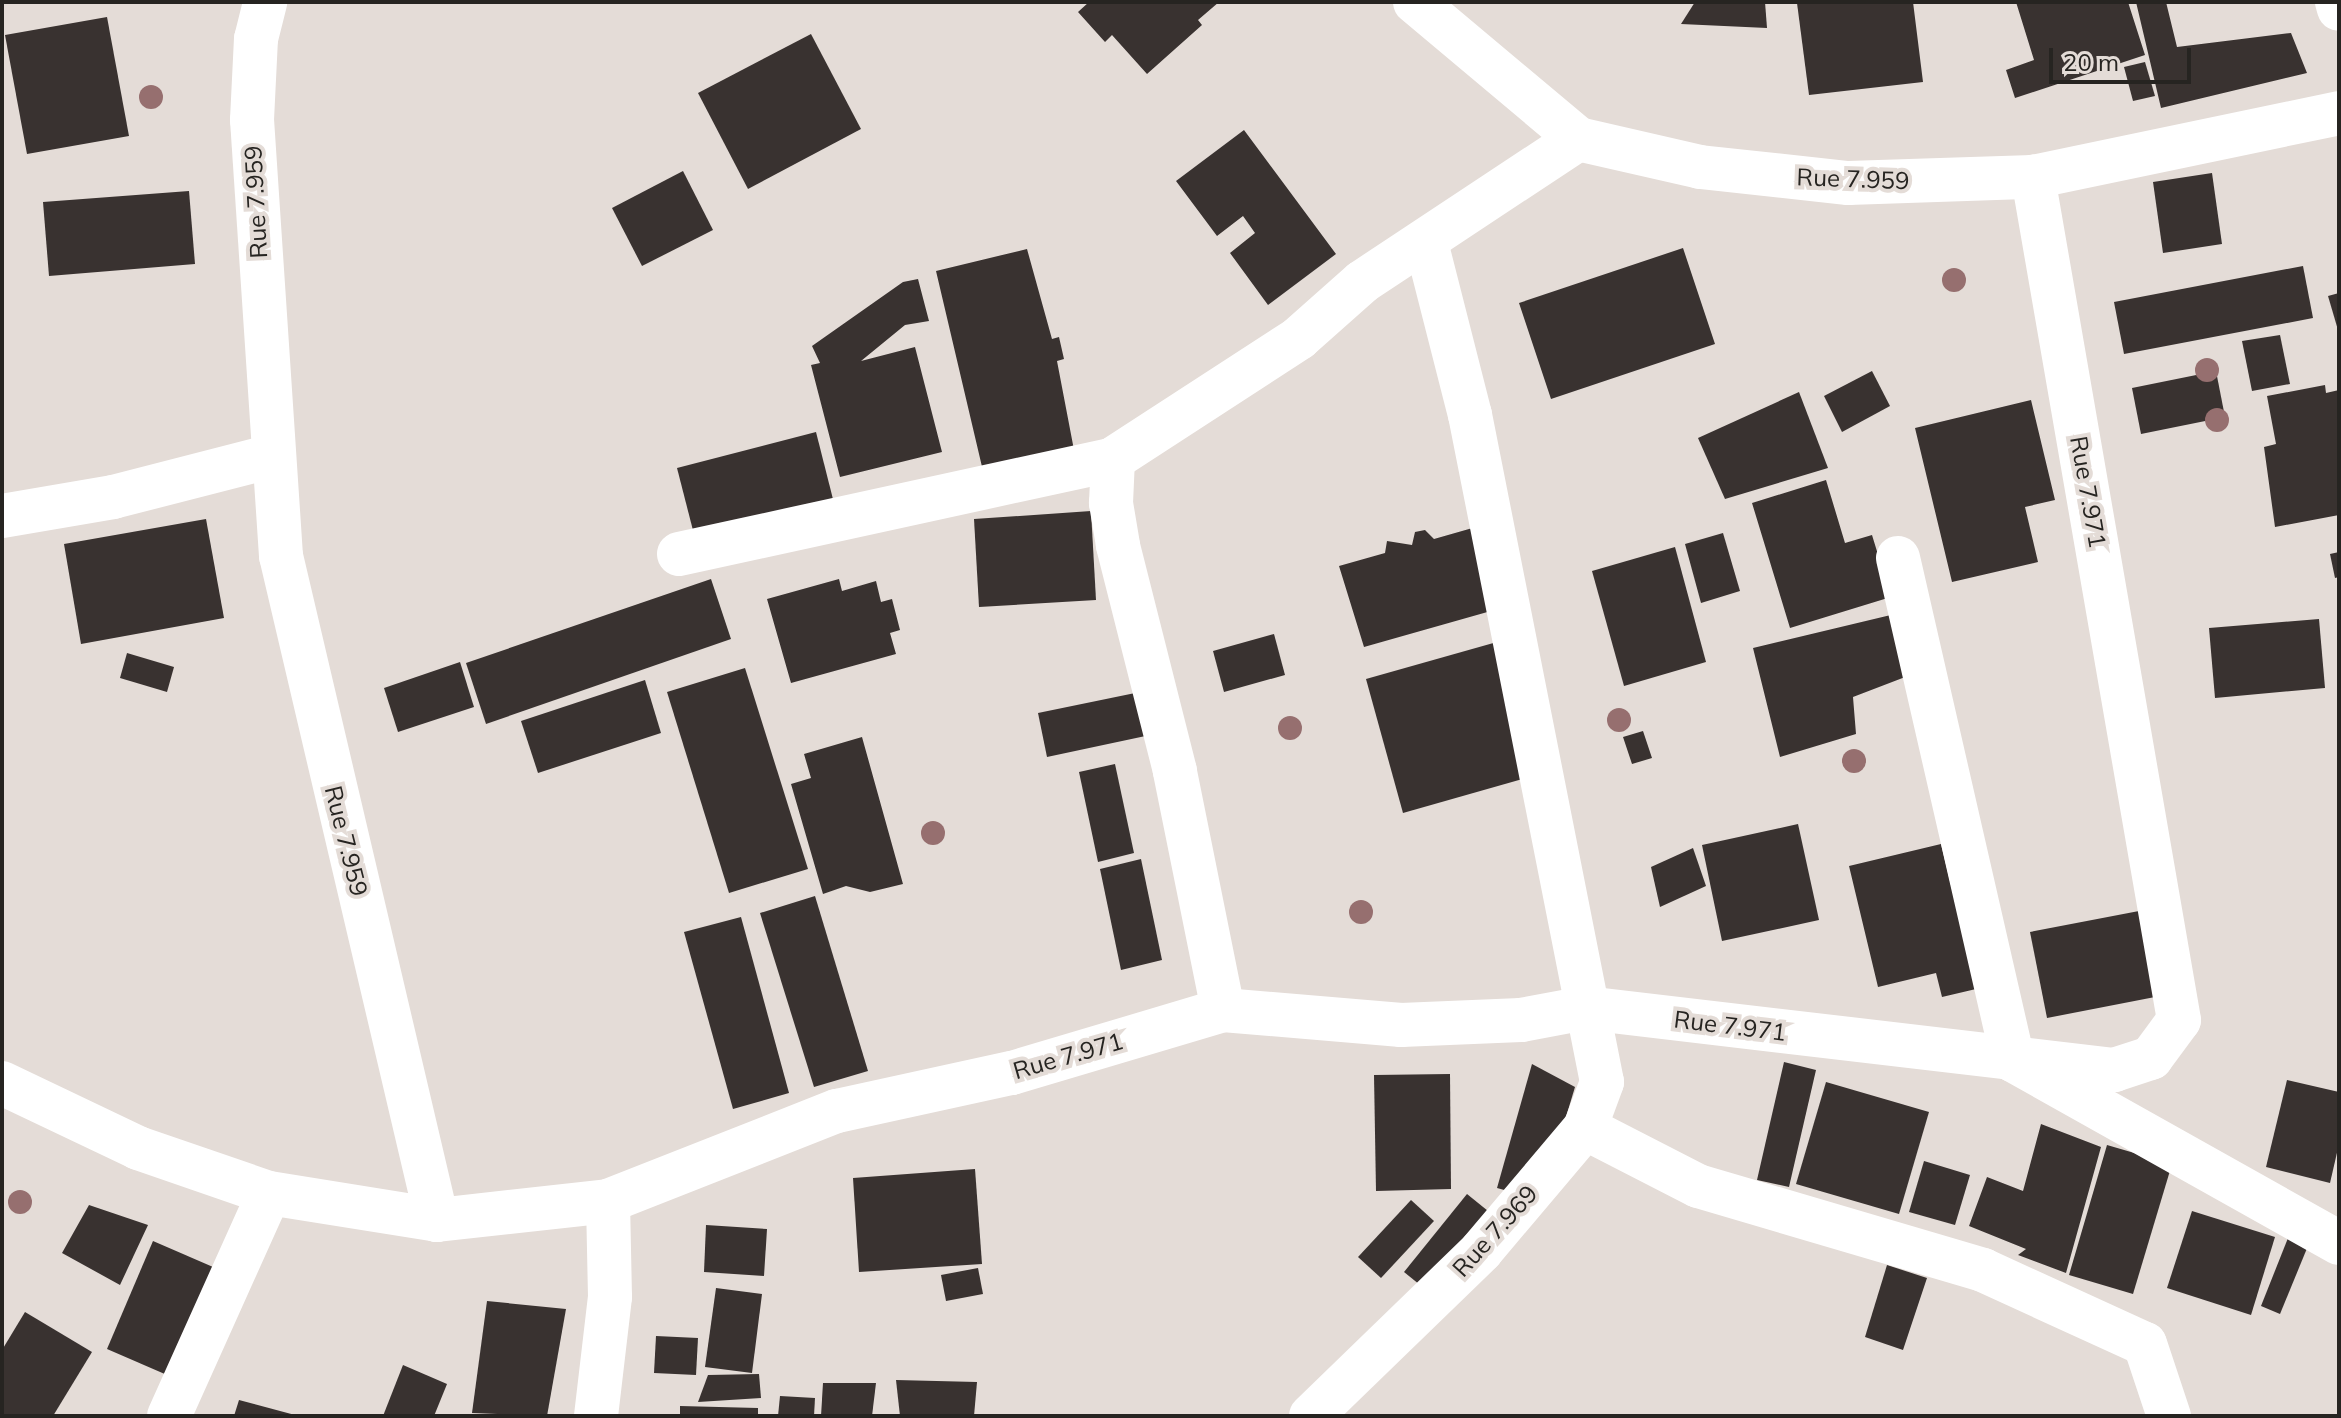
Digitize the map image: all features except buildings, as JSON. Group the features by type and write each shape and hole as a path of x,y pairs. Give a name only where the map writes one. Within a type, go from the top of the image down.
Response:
{"street":[{"name":"Rue 7.959","path":"265,2 256,39 252,120 281,556 308,687 437,1220"},
{"name":"Rue 7.959","path":"1415,2 1578,139 1700,167 1848,183 2033,177 2339,113"},
{"path":"2337,2 2339,9"},
{"path":"679,554 1113,459 1299,338 1362,282 1578,139"},
{"name":"Rue 7.971","path":"437,1220 608,1201 837,1111 1012,1073 1223,1010 1401,1025 1521,1020 1586,1008 2114,1070 2151,1058 2179,1020 2033,177"},
{"name":"Rue 7.969","path":"1311,1416 1481,1251 1585,1128 1602,1082 1557,837 1470,415 1426,242"},
{"path":"2,516 113,497 273,456"},
{"path":"1113,459 1111,503 1118,545 1175,771 1223,1010"},
{"path":"1898,558 2013,1060 2339,1243"},
{"path":"2,1083 138,1148 269,1193 437,1220"},
{"path":"1585,1128 1698,1186 1983,1270 2145,1344 2169,1416"},
{"path":"169,1416 269,1193"},
{"path":"596,1416 610,1297 608,1201"}]}
